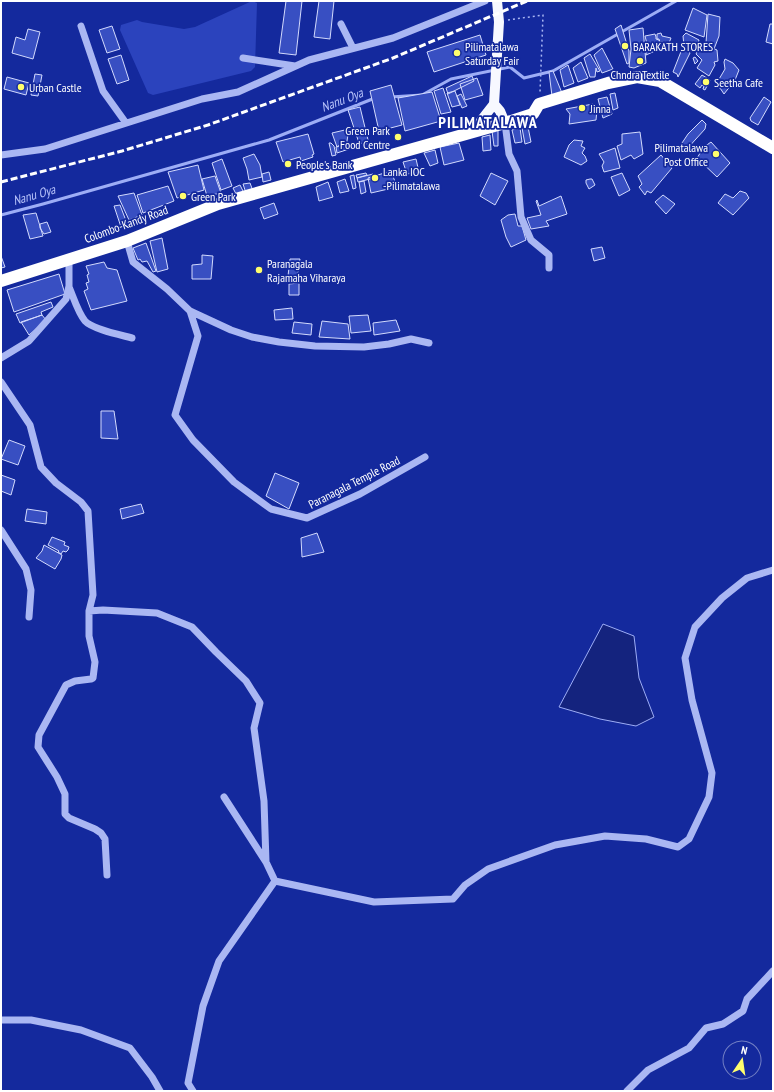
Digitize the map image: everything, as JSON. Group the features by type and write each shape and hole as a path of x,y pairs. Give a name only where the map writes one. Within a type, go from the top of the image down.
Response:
{"highway":[{"name":"Colombo-Kandy Road","path":"1,281 127,242 218,204 504,123 533,114 539,104 608,83 637,77 660,81 773,148"}],"main road":[{"path":"474,132 494,104 498,22 497,1"},
{"path":"494,104 500,111 504,123"}],"street":[{"path":"1,155 45,149 202,99 238,92 309,60 393,38 485,1"},
{"path":"341,24 354,48"},
{"path":"81,26 103,91 126,123"},
{"path":"243,58 296,66"},
{"path":"504,123 509,154 517,171 521,216 531,240 549,255 549,268"},
{"name":"Paranagala Temple Road","path":"127,242 133,262 167,289 190,311 198,336 175,415 193,440 234,482 271,509 307,518 360,494 425,457"},
{"path":"1,358 28,341 66,299 69,259"},
{"path":"68,286 80,314 86,322 111,333 132,338"},
{"path":"190,311 230,330 252,337 279,342 315,346 364,347 389,344 411,339 429,343"},
{"path":"1,382 30,425 41,467 56,483 81,502 88,511 93,595 89,611 89,636 95,662 93,678 75,681 66,685 39,735 38,747 57,777 65,794 65,814 69,818 95,829 105,839 107,875"},
{"path":"1,530 26,569 31,590 29,617"},
{"path":"275,882 374,902 452,899 466,884 488,869 555,845 605,836 646,839 678,847 689,839 693,832 709,797 712,773 692,700 685,658 695,627 722,598 747,578 773,570"},
{"path":"89,611 103,610 157,613 192,627 246,681 260,703 254,728 264,801 266,862"},
{"path":"224,797 266,862 275,882"},
{"path":"193,1091 188,1083 203,1006 219,961 275,882"},
{"path":"627,1091 648,1070 689,1048 706,1028 723,1024 743,1011 747,999 773,971"},
{"path":"1,1020 31,1020 82,1030 130,1048 152,1077 160,1091"}],"path":[{"path":"498,22 543,15 540,94"}],"shaded area":[{"path":"252,1 257,3 255,67 251,71 153,95 148,93 120,30 121,25 137,20 184,29 195,27"},
{"path":"603,624 634,636 639,678 654,717 636,726 600,719 559,707"}],"building":[{"path":"286,1 302,1 296,55 279,53"},
{"path":"319,1 334,1 330,39 314,37"},
{"path":"693,8 707,15 704,37 685,30"},
{"path":"708,14 720,17 719,36 714,49 706,43"},
{"path":"770,24 773,24 773,44 766,42"},
{"name":"BARAKATH STORES","path":"621,25 629,51 629,63 627,64 615,29"},
{"path":"112,26 120,49 107,53 99,30"},
{"path":"643,28 646,63 634,68 629,67 631,49 629,30"},
{"path":"28,29 40,32 33,59 12,53 16,37 25,40"},
{"path":"661,33 662,36 671,38 669,43 660,42 659,39 657,39 657,34"},
{"path":"686,33 699,40 697,46 692,52 687,46 684,46 683,36"},
{"path":"655,34 656,39 660,42 655,51 646,55 647,44 645,36"},
{"name":"Pilimatalawa Saturday Fair","path":"480,35 486,55 434,72 427,52"},
{"path":"705,45 717,50 718,61 714,62 715,65 709,76 697,68 702,60 696,54 699,48"},
{"path":"602,48 613,69 602,73 594,55"},
{"path":"686,48 690,53 678,77 677,74 673,72 682,49"},
{"path":"590,54 600,71 597,72 596,68 595,77 590,77 584,58"},
{"path":"121,55 129,80 117,84 108,59"},
{"path":"695,57 698,61 695,64 693,58"},
{"path":"725,59 733,63 739,70 735,80 724,94 720,88 715,86 725,69"},
{"path":"581,62 588,78 578,82 573,68"},
{"path":"568,65 574,83 564,87 560,70"},
{"path":"553,71 562,93 552,96 549,72"},
{"path":"35,74 42,75 38,96 31,95"},
{"path":"702,75 710,80 705,90 703,89 704,86 702,85 700,88 695,84"},
{"path":"472,76 474,81 448,94 446,88"},
{"path":"7,77 29,83 26,95 4,89"},
{"path":"477,78 483,95 465,100 460,84"},
{"path":"391,85 402,125 379,131 370,91"},
{"path":"443,88 451,112 441,114 434,91"},
{"path":"455,91 460,105 452,107 447,93"},
{"path":"432,92 441,121 405,131 398,98"},
{"path":"615,93 618,108 613,110 610,94"},
{"path":"461,94 467,106 462,108 457,96"},
{"path":"607,97 612,114 603,118 598,99"},
{"path":"764,97 771,102 758,125 751,121 750,118"},
{"path":"593,104 597,110 596,120 569,124 570,114 566,109"},
{"path":"360,107 369,144 359,143 348,110"},
{"path":"702,120 706,124 705,129 686,150 680,146 688,134"},
{"path":"528,127 531,142 525,144 522,128"},
{"path":"520,128 522,142 515,143 512,130"},
{"path":"349,129 347,141 350,149 346,150 343,144 337,147 332,133"},
{"path":"498,130 498,146 494,146 492,131"},
{"path":"640,132 643,154 634,159 631,155 621,160 617,146 622,144 622,134"},
{"path":"308,134 314,154 312,155 313,157 301,161 300,157 283,162 276,142"},
{"path":"490,135 491,150 483,151 482,137"},
{"path":"574,140 583,141 581,146 585,148 582,153 587,161 581,165 564,157 569,145"},
{"path":"711,142 730,163 717,177 697,158 704,147"},
{"path":"329,143 334,146 336,155 332,156"},
{"path":"459,143 464,160 444,165 440,147"},
{"path":"343,144 346,150 337,153 336,147"},
{"path":"615,148 620,168 604,172 602,166 604,162 599,154"},
{"path":"435,150 438,163 430,166 424,153"},
{"path":"254,154 260,165 262,177 249,180 243,158"},
{"path":"661,155 672,168 651,193 647,191 645,195 639,187 642,184 638,176"},
{"path":"222,159 232,186 221,190 212,163"},
{"path":"416,159 419,172 407,174 403,162"},
{"path":"198,165 204,190 177,198 168,172"},
{"path":"391,171 397,187 371,193 368,178"},
{"path":"269,172 271,180 263,182 262,174"},
{"path":"366,173 367,175 357,178 356,175"},
{"path":"491,173 508,181 495,205 480,196"},
{"path":"622,173 630,190 619,196 611,177"},
{"path":"373,174 374,178 358,182 357,178"},
{"path":"354,175 356,188 353,189 350,176"},
{"path":"215,176 221,193 207,196 202,179"},
{"path":"345,179 349,191 340,193 337,182"},
{"path":"592,179 595,185 589,189 586,180"},
{"path":"364,181 366,192 361,194 359,182"},
{"path":"328,182 333,197 319,201 316,187"},
{"path":"250,183 253,191 246,193 243,184"},
{"path":"240,185 244,193 237,196 233,188"},
{"path":"168,186 174,201 143,213 137,195"},
{"path":"740,191 746,193 749,198 733,215 718,203 725,194 733,198"},
{"path":"134,193 142,215 129,220 118,196"},
{"path":"663,195 675,204 666,214 655,202"},
{"path":"561,196 567,214 546,221 549,226 531,229 527,218 541,215 536,201 537,200 539,206"},
{"path":"274,203 278,214 264,219 260,208"},
{"path":"120,205 128,226 121,227 114,206"},
{"path":"36,213 43,236 30,239 23,215"},
{"path":"515,214 518,226 522,226 526,240 511,247 506,237 501,220 508,215"},
{"path":"47,222 51,232 44,234 40,228 40,224"},
{"path":"162,238 168,269 157,272 150,241"},
{"path":"146,243 156,271 153,272 147,261 142,262 140,259 138,260 133,248"},
{"path":"602,247 605,258 594,261 591,249"},
{"path":"202,255 213,256 211,279 192,279 192,265 202,264"},
{"path":"1,256 5,267 1,268"},
{"path":"290,259 300,259 297,278 288,276"},
{"path":"104,262 107,268 117,270 127,301 91,310 84,291 88,289 86,283 89,282 87,275 89,274 86,266"},
{"path":"59,274 65,294 14,312 7,290"},
{"path":"299,283 299,295 289,295 289,284"},
{"path":"51,302 53,307 41,312 42,315 20,323 16,314"},
{"path":"292,308 293,319 275,320 274,310"},
{"path":"42,315 46,320 29,335 21,322"},
{"path":"368,315 371,331 351,333 349,316"},
{"path":"396,320 400,331 374,335 373,323"},
{"path":"322,321 348,324 350,339 319,337"},
{"path":"294,322 312,324 311,335 292,333"},
{"path":"101,411 114,411 118,439 101,438"},
{"path":"9,440 25,446 18,465 1,459"},
{"path":"275,473 299,483 289,509 266,496"},
{"path":"1,475 15,480 11,495 1,491"},
{"path":"141,504 144,513 122,519 120,509"},
{"path":"27,509 47,512 46,524 25,521"},
{"path":"317,533 324,552 302,557 301,538"},
{"path":"52,537 65,542 64,545 69,547 68,550 66,552 63,551 61,554 58,552 59,551 48,545"},
{"path":"44,545 62,555 55,569 36,558 42,551"}],"waterway":[{"name":"Nanu Oya","path":"390,97 422,95 451,79 510,67 524,78 553,71 676,1"},
{"name":"Nanu Oya","path":"1,215 269,140 375,98"}],"railway":[{"path":"1,182 122,151 208,125 393,58 527,1"}],"place":[{"name":"BARAKATH STORES","path":"625,46"},
{"name":"Pilimatalawa Saturday Fair","path":"457,53"},
{"name":"Chndra Textile","path":"640,61"},
{"name":"Seetha Cafe","path":"706,82"},
{"name":"Urban Castle","path":"21,87"},
{"name":"Jinna","path":"582,108"},
{"name":"Green Park Food Centre","path":"398,137"},
{"name":"Pilimatalawa Post Office","path":"716,154"},
{"name":"People's Bank","path":"288,164"},
{"name":"Lanka IOC -Pilimatalawa","path":"375,178"},
{"name":"Green Park","path":"183,196"},
{"name":"Paranagala Rajamaha Viharaya","path":"259,270"}],"district":[{"name":"PILIMATALAWA","path":"488,122"}]}
